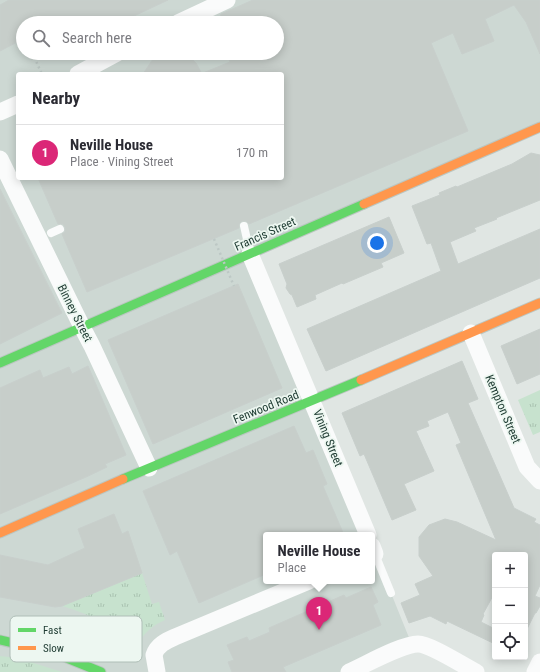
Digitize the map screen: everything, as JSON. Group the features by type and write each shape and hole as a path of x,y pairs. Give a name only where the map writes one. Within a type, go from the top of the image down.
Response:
{"main road":[{"name":"Francis Street","path":"0,363 540,127"},
{"name":"Fenwood Road","path":"0,533 149,468 313,401 540,303"},
{"path":"0,640 10,642"},
{"path":"78,662 101,672"}],"street":[{"path":"193,16 227,0"},
{"path":"82,72 104,60"},
{"path":"0,112 16,105"},
{"name":"Binney Street","path":"0,159 92,346 149,468"},
{"name":"Vining Street","path":"250,254 367,532"},
{"name":"Kempton Street","path":"471,333 527,467 540,481"},
{"path":"157,672 154,655 160,646 175,637 303,584"},
{"path":"349,672 401,648 418,644 431,648 476,672"},
{"path":"535,672 540,662"}],"lane":[{"path":"244,226 250,254"},
{"path":"51,233 60,229"},
{"path":"375,556 392,593"}],"path":[{"path":"35,60 41,72"},
{"path":"214,239 234,286"}],"shaded area":[{"path":"0,0 540,0 540,127 250,254 367,532 263,532 263,584 375,584 375,553 412,645 349,672 0,672"}],"green space":[{"path":"540,390 540,432 533,435 518,400"},
{"path":"142,573 152,604 159,602 165,620 150,629 142,638 142,616 90,616 62,606"},
{"path":"0,656 10,657 10,662 31,662 62,672 0,672"}],"building":[{"path":"9,0 168,0 134,16 16,16 16,43 0,51 0,5"},
{"path":"253,0 540,0 540,54 526,22 514,5 485,19 494,41 462,54 453,33 431,43 468,131 249,224 246,221 242,221 239,224 239,228 87,292 62,234 65,232 65,227 63,224 58,224 39,180 284,180 284,72 205,72 230,62 229,60 284,60 284,16 221,16 221,14"},
{"path":"152,60 193,60 201,72 144,72"},
{"path":"531,153 540,155 540,200 474,228 476,231 450,242 458,264 540,229 540,278 326,371 307,329 441,271 431,243 427,244 412,206 440,195 439,193 512,164"},
{"path":"0,189 62,313 0,344"},
{"path":"389,217 404,253 381,263 383,267 315,295 316,299 297,307 292,295 286,288 287,284 279,264"},
{"path":"238,284 282,388 153,444 108,340"},
{"path":"540,329 540,374 517,384 501,346"},
{"path":"462,361 478,399 468,403 514,508 536,519 534,522 540,525 540,585 535,596 540,598 540,606 528,627 528,552 492,552 492,598 483,614 484,615 481,622 492,628 492,643 447,621 446,624 430,616 409,623 401,603 420,595 415,584 433,576 419,556 419,537 429,525 445,519 457,522 496,540 456,445 461,443 448,412 427,421 429,426 416,431 434,471 404,484 416,510 392,520 364,454 360,456 342,413"},
{"path":"88,366 126,455 105,464 107,467 86,477 0,514 0,388 40,370 43,378 69,367 72,374"},
{"path":"294,426 306,453 313,450 327,484 323,486 343,532 263,532 263,575 199,603 177,551 170,555 143,491"},
{"path":"114,514 122,534 128,531 142,573 62,606 55,607 0,597 0,555 48,565 85,548 78,529"},
{"path":"371,587 378,602 373,605 381,625 283,667 286,672 232,672 228,662 234,660 227,645 247,637 249,641 270,632 269,628 344,595 346,598"}],"traffic: fast":[{"path":"0,363 364,204"},
{"path":"123,479 361,380"},
{"path":"0,640 10,642"},
{"path":"76,662 101,672"}],"traffic: slow":[{"path":"364,204 540,127"},
{"path":"361,380 540,303"},
{"path":"0,533 123,479"}],"place":[{"name":"Neville House","path":"319,630"}]}
